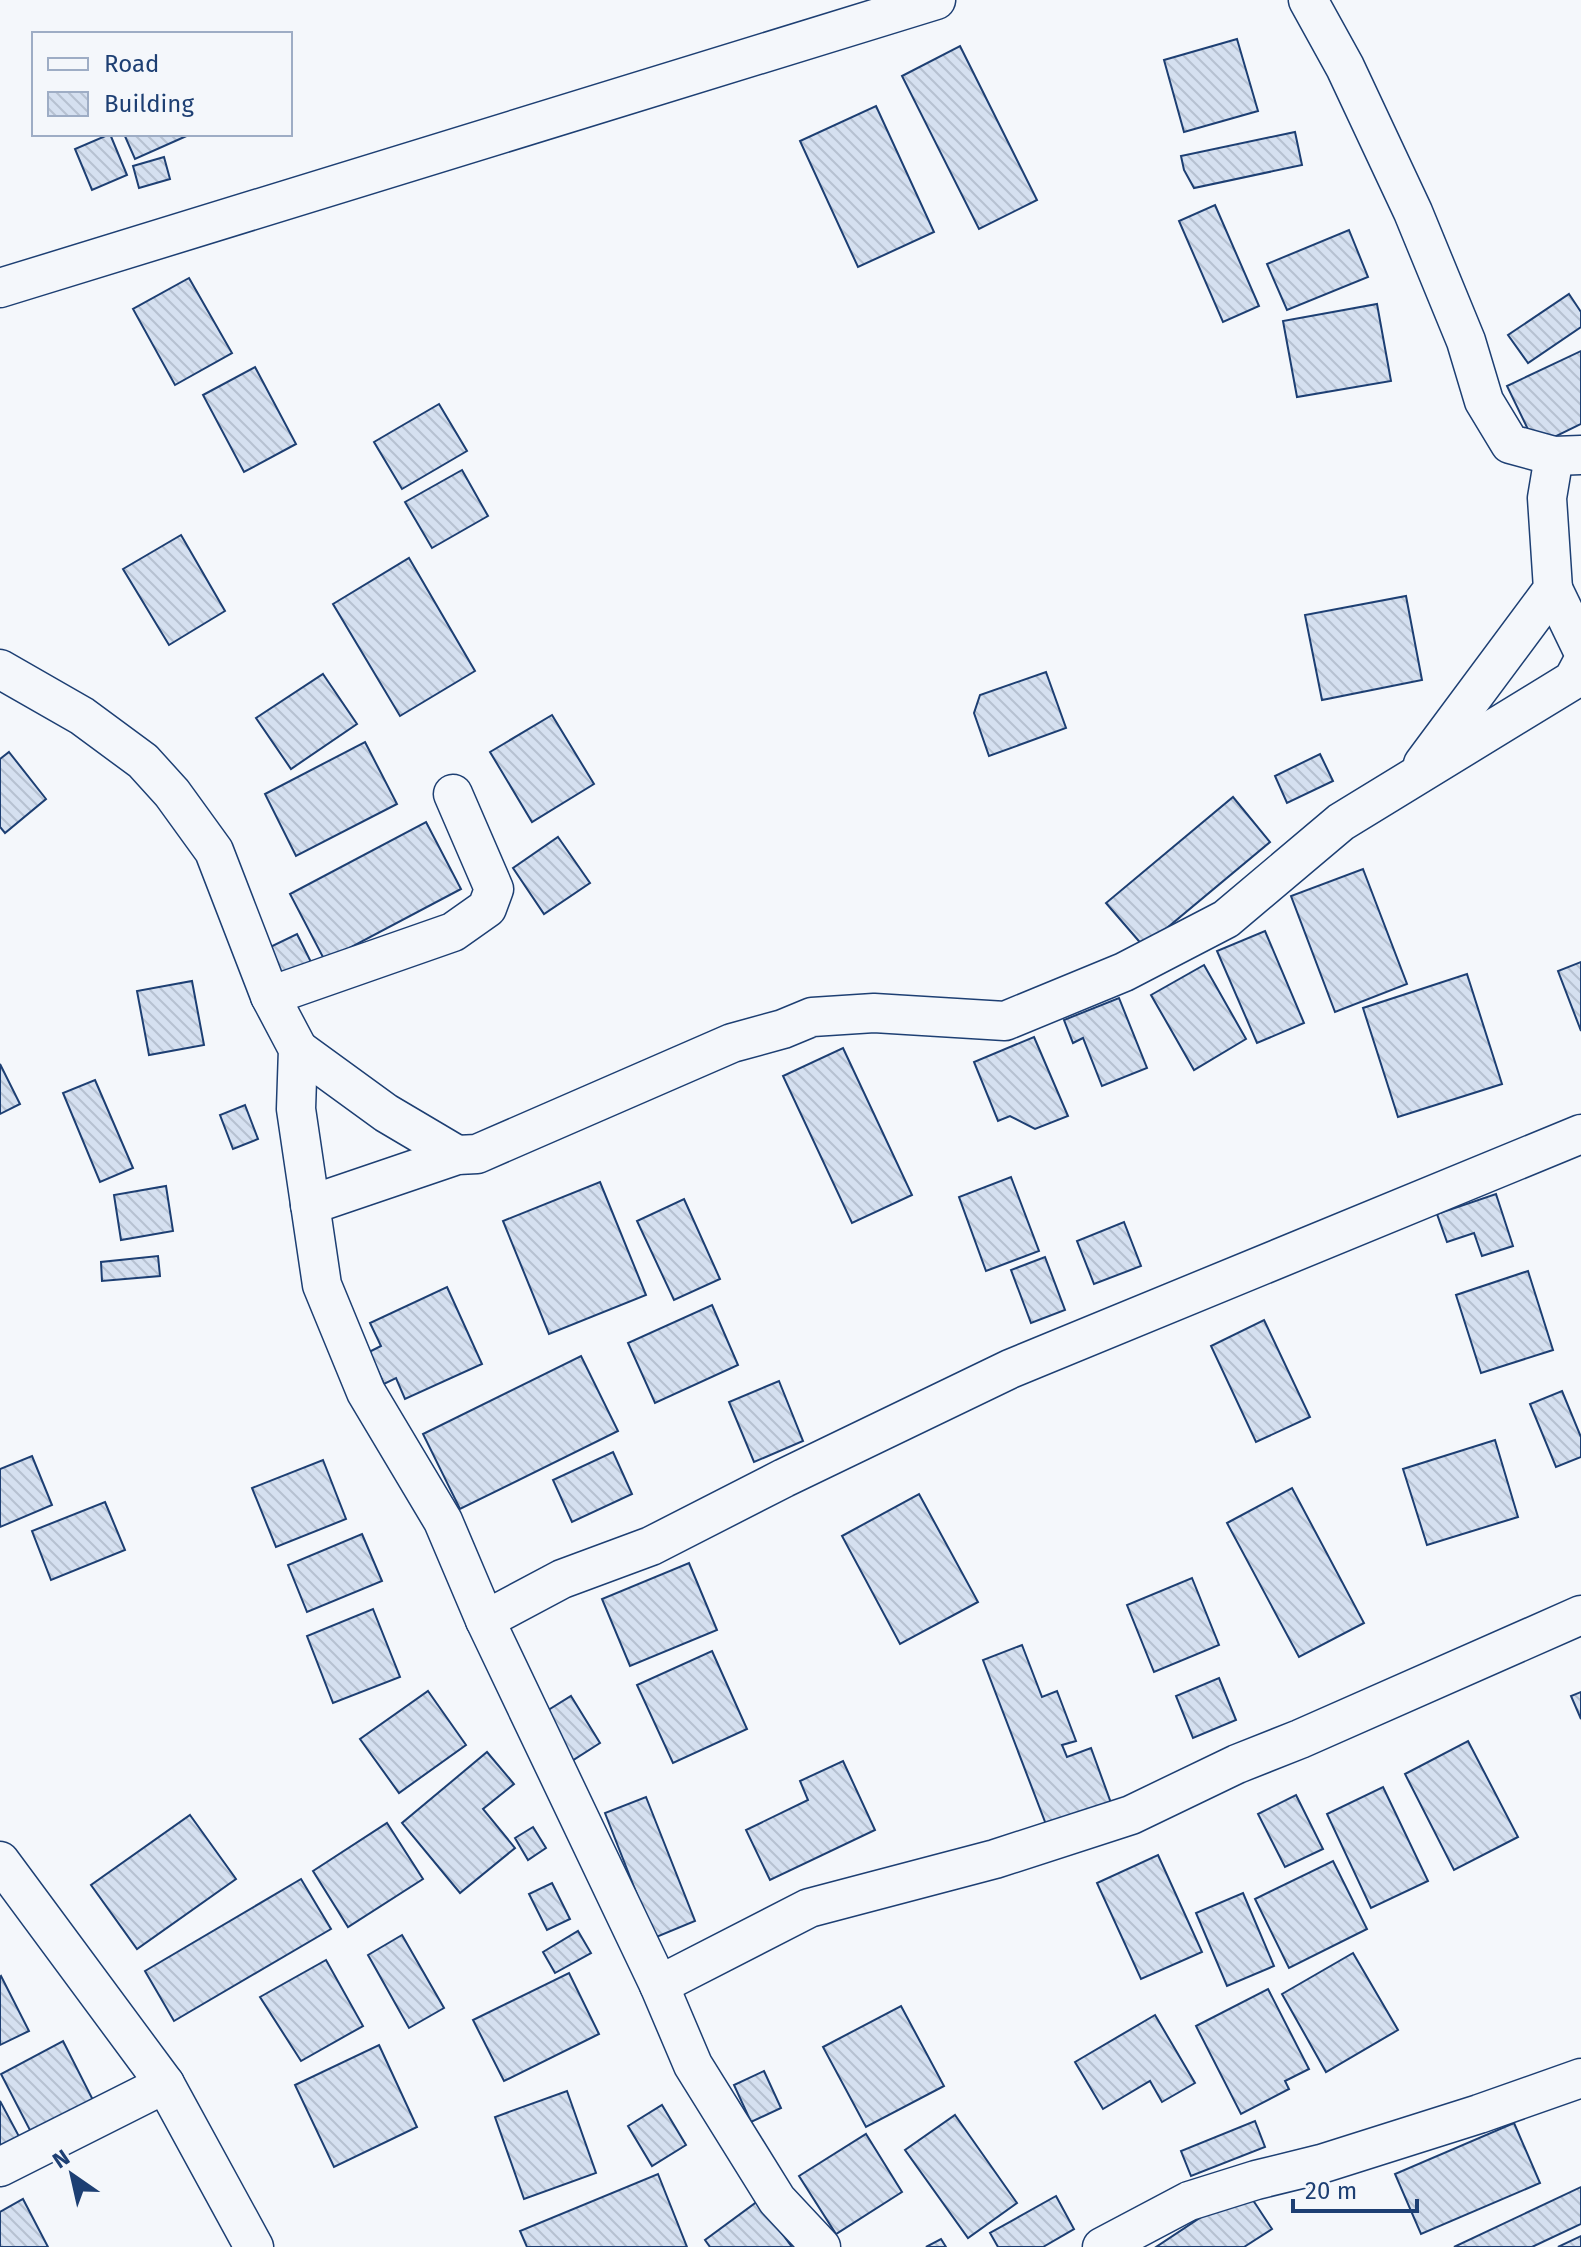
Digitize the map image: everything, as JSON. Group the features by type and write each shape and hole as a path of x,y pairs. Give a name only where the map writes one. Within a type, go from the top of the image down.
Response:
{"street":[{"path":"0,286 936,0"},
{"path":"1308,0 1345,67 1413,212 1466,341 1484,401 1510,444 1568,456 1547,498 1553,589 1581,647"},
{"path":"1412,779 1553,589"},
{"path":"310,1205 457,1155 477,1154 732,1043 783,1029 812,1017 874,1013 1005,1021 1124,972 1226,919 1341,822 1573,680 1581,665"},
{"path":"0,669 82,716 143,761 172,793 214,851 270,996 298,1049 386,1113 457,1155"},
{"path":"270,996 453,932 487,908 494,889 453,794"},
{"path":"298,1049 296,1109 322,1285 366,1392 443,1521 485,1620 659,1985 693,2065 777,2200 821,2247"},
{"path":"485,1620 562,1579 651,1546 1010,1369 1581,1134"},
{"path":"659,1985 809,1908 995,1859 1131,1815 1237,1764 1581,1615"},
{"path":"0,1861 165,2084 254,2247"},
{"path":"1102,2247 1189,2201 1335,2160 1581,2078"},
{"path":"0,2167 165,2084"}],"building":[{"path":"1237,39 1258,111 1184,132 1164,60"},
{"path":"960,46 1037,200 979,229 902,76"},
{"path":"876,106 934,232 858,267 800,141"},
{"path":"1295,132 1302,165 1194,188 1184,170 1181,156"},
{"path":"111,136 127,175 92,190 75,149"},
{"path":"125,136 187,136 135,159"},
{"path":"164,157 170,179 139,188 133,166"},
{"path":"1215,205 1259,306 1223,322 1179,221"},
{"path":"1349,230 1368,277 1287,310 1267,264"},
{"path":"189,278 232,353 175,385 133,309"},
{"path":"1569,294 1581,312 1581,327 1528,363 1508,335"},
{"path":"1377,304 1391,381 1297,397 1283,321"},
{"path":"1581,351 1581,424 1536,446 1507,386"},
{"path":"255,367 296,444 244,472 203,395"},
{"path":"439,404 467,451 402,489 374,442"},
{"path":"462,470 488,516 432,548 405,502"},
{"path":"181,535 225,611 169,645 123,569"},
{"path":"409,558 475,671 400,716 333,604"},
{"path":"1406,596 1422,680 1322,700 1305,615"},
{"path":"1046,672 1066,728 989,756 974,713 980,695"},
{"path":"323,674 357,724 291,769 256,718"},
{"path":"552,715 594,784 532,822 490,752"},
{"path":"365,742 397,804 296,856 265,794"},
{"path":"9,752 46,799 5,833 0,827 0,759"},
{"path":"1320,754 1333,781 1287,803 1275,776"},
{"path":"1233,797 1270,842 1144,947 1106,903"},
{"path":"426,822 461,889 325,961 290,894"},
{"path":"558,837 590,883 544,914 513,868"},
{"path":"1363,869 1407,984 1335,1012 1291,896"},
{"path":"1265,931 1304,1023 1257,1043 1217,951"},
{"path":"297,934 311,962 279,978 264,950"},
{"path":"1581,962 1581,1031 1558,971"},
{"path":"1204,965 1246,1039 1194,1070 1151,995"},
{"path":"1467,974 1502,1084 1398,1117 1363,1008"},
{"path":"192,981 204,1045 149,1055 137,991"},
{"path":"1119,998 1147,1068 1102,1086 1083,1038 1073,1043 1064,1020"},
{"path":"1034,1037 1068,1116 1035,1129 1010,1116 998,1121 974,1062"},
{"path":"843,1048 912,1195 852,1223 783,1076"},
{"path":"0,1064 20,1104 0,1114"},
{"path":"95,1080 133,1168 100,1182 63,1093"},
{"path":"245,1105 258,1139 233,1149 220,1115"},
{"path":"1011,1177 1039,1251 986,1271 959,1197"},
{"path":"600,1182 646,1295 549,1334 503,1221"},
{"path":"166,1186 173,1231 121,1240 114,1195"},
{"path":"1496,1194 1513,1246 1482,1256 1474,1233 1447,1242 1437,1214"},
{"path":"684,1199 720,1279 674,1300 637,1221"},
{"path":"1124,1222 1141,1266 1094,1284 1077,1241"},
{"path":"158,1256 160,1276 102,1281 101,1262"},
{"path":"1045,1257 1065,1310 1031,1323 1011,1270"},
{"path":"1528,1271 1553,1350 1481,1373 1456,1295"},
{"path":"447,1287 482,1364 405,1399 396,1378 384,1384 369,1352 381,1346 370,1323"},
{"path":"712,1305 738,1365 655,1403 628,1343"},
{"path":"1264,1320 1310,1417 1256,1442 1211,1346"},
{"path":"581,1356 618,1431 460,1509 423,1434"},
{"path":"779,1381 803,1441 754,1462 729,1402"},
{"path":"1562,1391 1581,1437 1581,1457 1556,1467 1530,1404"},
{"path":"1495,1440 1518,1517 1427,1545 1403,1469"},
{"path":"613,1452 632,1494 572,1522 553,1480"},
{"path":"32,1456 52,1505 0,1527 0,1469"},
{"path":"323,1460 346,1519 276,1547 252,1488"},
{"path":"1292,1488 1364,1623 1299,1657 1227,1523"},
{"path":"919,1494 978,1602 900,1644 842,1536"},
{"path":"105,1502 125,1550 51,1580 32,1531"},
{"path":"362,1534 382,1581 307,1612 288,1565"},
{"path":"689,1563 717,1630 630,1666 602,1599"},
{"path":"1192,1578 1219,1645 1154,1672 1127,1605"},
{"path":"373,1609 400,1677 333,1703 307,1636"},
{"path":"1022,1645 1042,1697 1057,1691 1076,1741 1062,1745 1067,1757 1091,1748 1111,1803 1047,1827 983,1660"},
{"path":"712,1651 747,1729 673,1763 637,1685"},
{"path":"1219,1678 1236,1720 1193,1738 1176,1696"},
{"path":"428,1691 466,1745 399,1793 360,1739"},
{"path":"1581,1692 1581,1719 1571,1696"},
{"path":"571,1696 600,1743 567,1764 537,1717"},
{"path":"1468,1741 1518,1837 1454,1870 1405,1774"},
{"path":"487,1752 514,1784 483,1809 515,1848 460,1893 402,1823"},
{"path":"843,1761 875,1830 770,1880 746,1830 808,1800 800,1781"},
{"path":"1383,1787 1428,1881 1371,1908 1327,1814"},
{"path":"1296,1795 1323,1849 1285,1867 1258,1814"},
{"path":"646,1797 695,1921 654,1938 605,1813"},
{"path":"190,1815 236,1879 137,1949 91,1885"},
{"path":"387,1823 423,1879 348,1927 313,1871"},
{"path":"533,1827 546,1848 528,1860 515,1838"},
{"path":"1158,1855 1202,1952 1141,1979 1097,1883"},
{"path":"1333,1861 1367,1929 1289,1968 1255,1899"},
{"path":"301,1879 331,1929 174,2021 145,1971"},
{"path":"552,1883 570,1919 547,1930 529,1894"},
{"path":"1243,1893 1274,1966 1227,1986 1196,1913"},
{"path":"578,1931 591,1953 555,1973 543,1952"},
{"path":"402,1935 444,2008 409,2028 368,1955"},
{"path":"1353,1953 1398,2030 1326,2072 1282,1994"},
{"path":"326,1960 363,2026 301,2061 260,1997"},
{"path":"569,1973 599,2034 504,2081 473,2020"},
{"path":"0,1977 29,2031 0,2045"},
{"path":"1268,1989 1309,2069 1285,2081 1289,2089 1241,2114 1196,2026"},
{"path":"901,2006 944,2086 866,2127 823,2047"},
{"path":"1155,2015 1195,2083 1162,2102 1150,2081 1103,2109 1075,2062"},
{"path":"63,2041 96,2106 34,2138 1,2074"},
{"path":"379,2045 417,2127 334,2167 295,2085"},
{"path":"764,2071 781,2108 751,2122 734,2085"},
{"path":"567,2091 596,2173 524,2199 495,2117"},
{"path":"0,2101 22,2142 0,2154"},
{"path":"662,2105 686,2145 652,2166 628,2126"},
{"path":"955,2115 1017,2203 968,2238 905,2150"},
{"path":"1255,2121 1265,2147 1191,2176 1181,2151"},
{"path":"1514,2123 1540,2183 1421,2234 1395,2174"},
{"path":"866,2134 902,2192 836,2234 799,2176"},
{"path":"658,2174 687,2247 527,2247 520,2231"},
{"path":"1581,2187 1581,2224 1532,2247 1454,2247"},
{"path":"1245,2188 1272,2229 1244,2247 1156,2247"},
{"path":"1056,2196 1074,2229 1043,2247 998,2247 990,2233"},
{"path":"23,2199 48,2247 0,2247 0,2212"},
{"path":"758,2201 792,2247 710,2247 705,2240"},
{"path":"1581,2236 1581,2247 1558,2247"},
{"path":"941,2239 946,2247 926,2247"}]}
